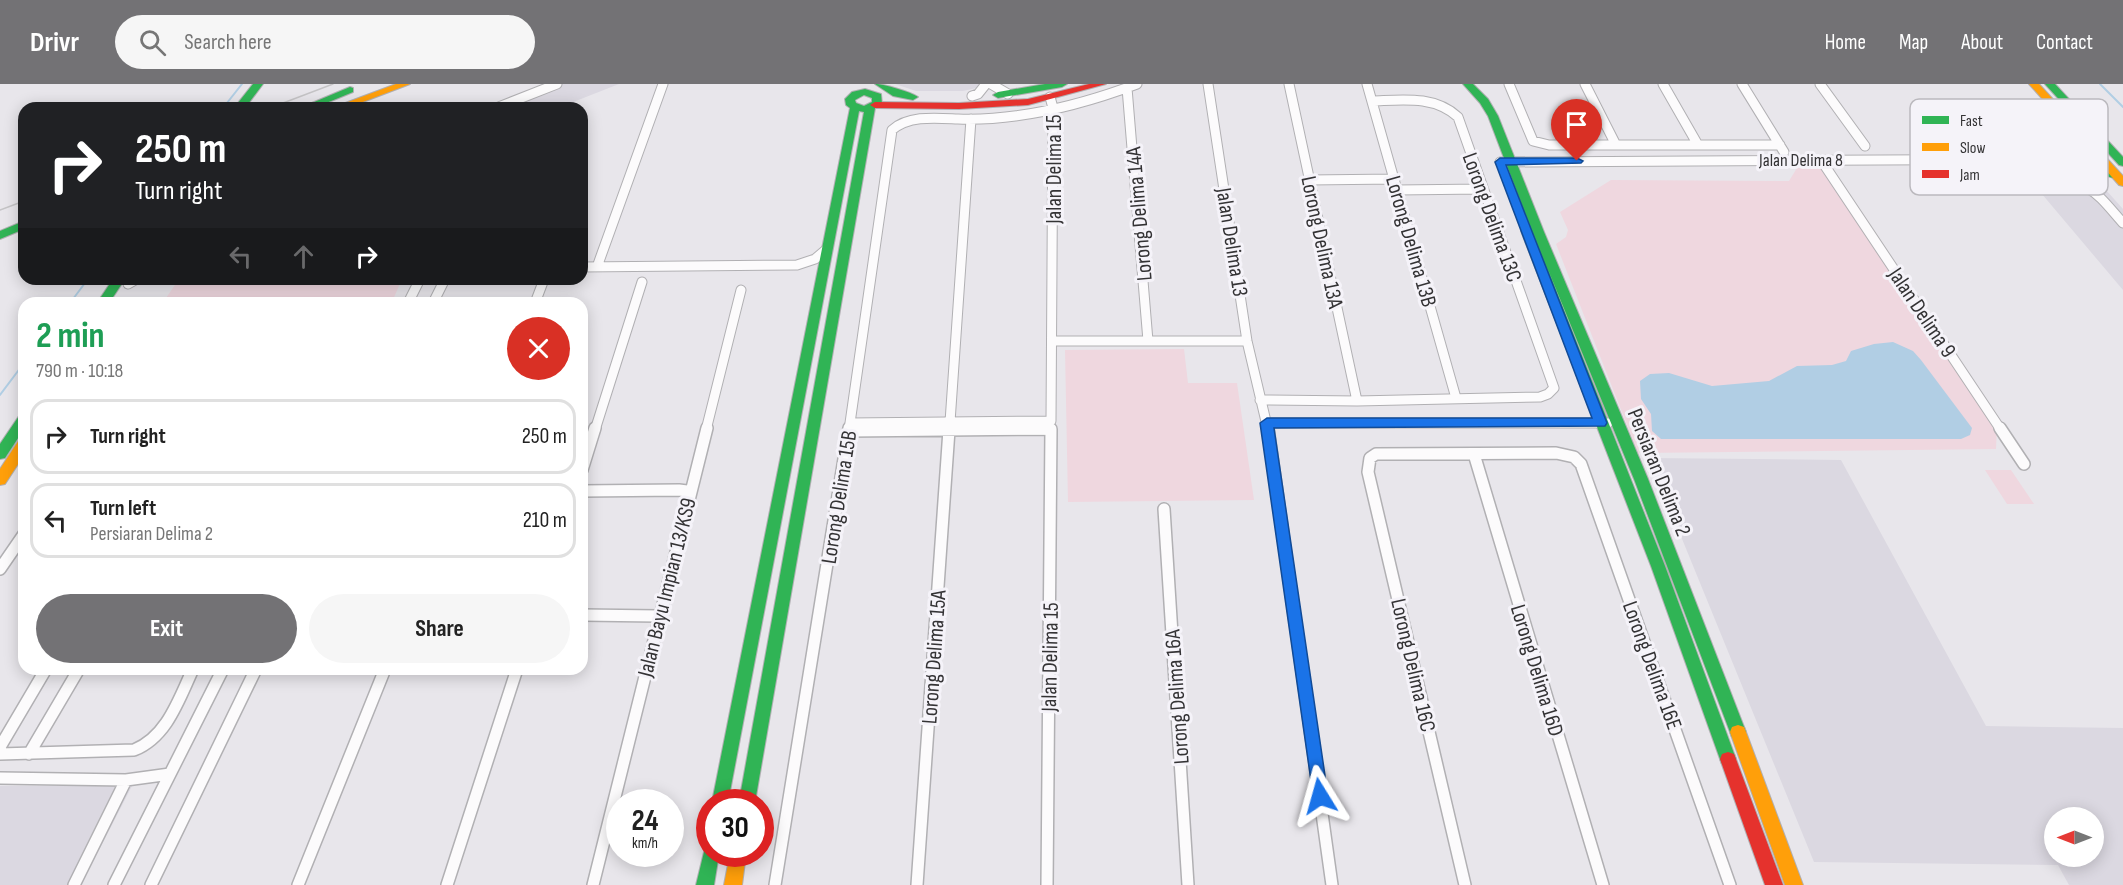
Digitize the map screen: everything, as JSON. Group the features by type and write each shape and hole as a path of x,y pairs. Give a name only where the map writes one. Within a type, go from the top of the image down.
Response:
{"main road":[{"path":"251,102 258,84"},
{"path":"252,102 268,84"},
{"path":"320,102 366,84"},
{"path":"355,102 405,84"},
{"path":"867,97 959,106 1029,102 1101,84"},
{"name":"Persiaran Delima 2","path":"1456,84 1474,102 1505,161 1618,423 1676,566 1794,885"},
{"name":"Persiaran Delima 2","path":"1468,84 1484,101 1493,116 1505,161 1600,423 1658,566 1774,885"},
{"path":"2034,84 2048,99"},
{"path":"2050,84 2064,99"},
{"path":"865,136 878,119 914,102 1008,94 1033,89 1055,94"},
{"path":"358,102 377,94"},
{"path":"749,789 865,136 867,97"},
{"path":"722,789 821,278 867,97"},
{"path":"2108,147 2123,163"},
{"path":"2108,167 2122,182"},
{"path":"2108,173 2122,182"},
{"path":"0,220 18,214"},
{"path":"110,297 123,285"},
{"path":"0,454 18,428"},
{"path":"0,480 18,453"},
{"path":"705,885 708,867"},
{"path":"733,885 736,867"}],"street":[{"path":"511,102 557,84"},
{"path":"597,267 663,84"},
{"path":"972,96 978,94 988,84 1008,94"},
{"path":"971,119 1055,94 1127,88 1137,84"},
{"name":"Jalan Delima 13","path":"1208,84 1247,341 1267,423"},
{"name":"Lorong Delima 13A","path":"1289,84 1357,401"},
{"name":"Lorong Delima 13B","path":"1367,84 1456,398"},
{"path":"1509,84 1533,141 1549,145 1698,145 1782,148 1742,84"},
{"path":"1585,84 1616,145"},
{"path":"1663,84 1698,145"},
{"path":"1820,84 1865,146"},
{"name":"Lorong Delima 14A","path":"1127,88 1148,341"},
{"name":"Jalan Delima 15","path":"1047,885 1055,94"},
{"name":"Lorong Delima 13C","path":"1372,101 1442,104 1453,110 1458,117 1482,189 1554,380 1554,388 1548,394 1540,397 1456,398"},
{"name":"Lorong Delima 15B","path":"775,885 850,427 892,130 898,123 911,120 971,119"},
{"name":"Lorong Delima 15A","path":"917,885 971,119"},
{"name":"Jalan Delima 9","path":"1821,160 2024,464"},
{"name":"Jalan Delima 8","path":"1505,161 1910,160"},
{"path":"1309,180 1395,180"},
{"path":"1397,190 1482,189"},
{"path":"2099,195 2123,223"},
{"path":"588,267 797,265 815,259 828,248"},
{"path":"797,265 811,270 821,278"},
{"path":"588,451 642,282"},
{"name":"Jalan Bayu Impian 13/KS9","path":"593,885 658,616 741,290"},
{"path":"1053,341 1247,341"},
{"path":"1260,400 1357,401 1456,398"},
{"path":"1332,885 1267,423 1618,423"},
{"path":"850,427 1051,425"},
{"name":"Lorong Delima 16E","path":"1474,454 1565,453 1574,457 1581,465 1730,885"},
{"name":"Lorong Delima 16C","path":"1465,885 1368,472 1370,458 1382,454 1474,454"},
{"name":"Lorong Delima 16D","path":"1474,454 1603,885"},
{"path":"588,491 679,490 687,491 689,495"},
{"name":"Lorong Delima 16A","path":"1164,509 1188,885"},
{"path":"0,569 18,543"},
{"path":"588,615 658,616"},
{"path":"0,747 42,675"},
{"path":"29,754 75,675"},
{"path":"0,754 134,750 147,746 160,732 189,675"},
{"path":"114,885 220,675"},
{"path":"150,885 253,675"},
{"path":"298,885 383,675"},
{"path":"447,885 515,675"},
{"path":"0,778 126,780 170,774"},
{"path":"74,885 126,780"}],"shaded area":[{"path":"561,84 619,84 573,102 516,102"},
{"path":"895,84 994,84 963,91 916,91"},
{"path":"1797,168 1825,168 1997,426 1996,449 1638,453 1556,244 1566,237 1568,230 1560,212 1611,180 1789,181"},
{"path":"2108,192 2123,209 2123,290 2043,195 2108,195"},
{"path":"175,285 399,285 394,297 167,297"},
{"path":"1184,349 1188,383 1237,383 1254,500 1068,502 1065,350"},
{"path":"1649,458 1841,460 1986,726 2123,728 2123,885 2069,885 2059,867 2104,867 2104,807 2044,807 2044,865 1814,862"},
{"path":"1985,470 2011,470 2034,504 2007,504"},
{"path":"0,786 132,786 81,885 0,885"}],"water":[{"path":"1893,342 1913,351 1921,360 1972,428 1970,435 1961,439 1661,439 1652,431 1651,414 1641,399 1640,381 1650,374 1669,373 1712,386 1769,381 1797,366 1832,365 1846,361 1851,351 1874,344"}],"waterway":[{"path":"228,102 242,84"},
{"path":"2100,84 2123,107"},
{"path":"74,297 84,285"},
{"path":"0,395 18,371"}],"tram line":[{"path":"286,102 333,84"},
{"path":"0,210 18,203"}],"traffic: fast":[{"path":"244,102 258,84"},
{"path":"880,84 897,94 913,97"},
{"path":"998,95 1062,84"},
{"path":"1468,84 1484,101 1493,116 1538,232 1641,479 1738,732"},
{"path":"2050,84 2064,99"},
{"path":"320,102 350,90"},
{"path":"865,92 877,96 877,104 864,109 851,105 850,99 856,94 865,92"},
{"path":"723,789 855,107"},
{"path":"749,789 870,108"},
{"path":"2108,147 2123,163"},
{"path":"2108,173 2112,176"},
{"path":"0,235 18,228"},
{"path":"1527,231 1658,566 1728,759"},
{"path":"107,297 115,285"},
{"path":"0,454 18,428"},
{"path":"705,885 708,867"}],"traffic: slow":[{"path":"354,102 405,84"},
{"path":"2034,84 2047,99"},
{"path":"2108,166 2123,183"},
{"path":"0,480 18,453"},
{"path":"1738,732 1794,885"},
{"path":"733,885 736,867"}],"traffic: jam":[{"path":"875,105 959,106 1028,102 1101,84"},
{"path":"1728,759 1774,885"}],"route":[{"path":"1320,796 1267,423 1600,423 1500,162 1577,161"}]}
